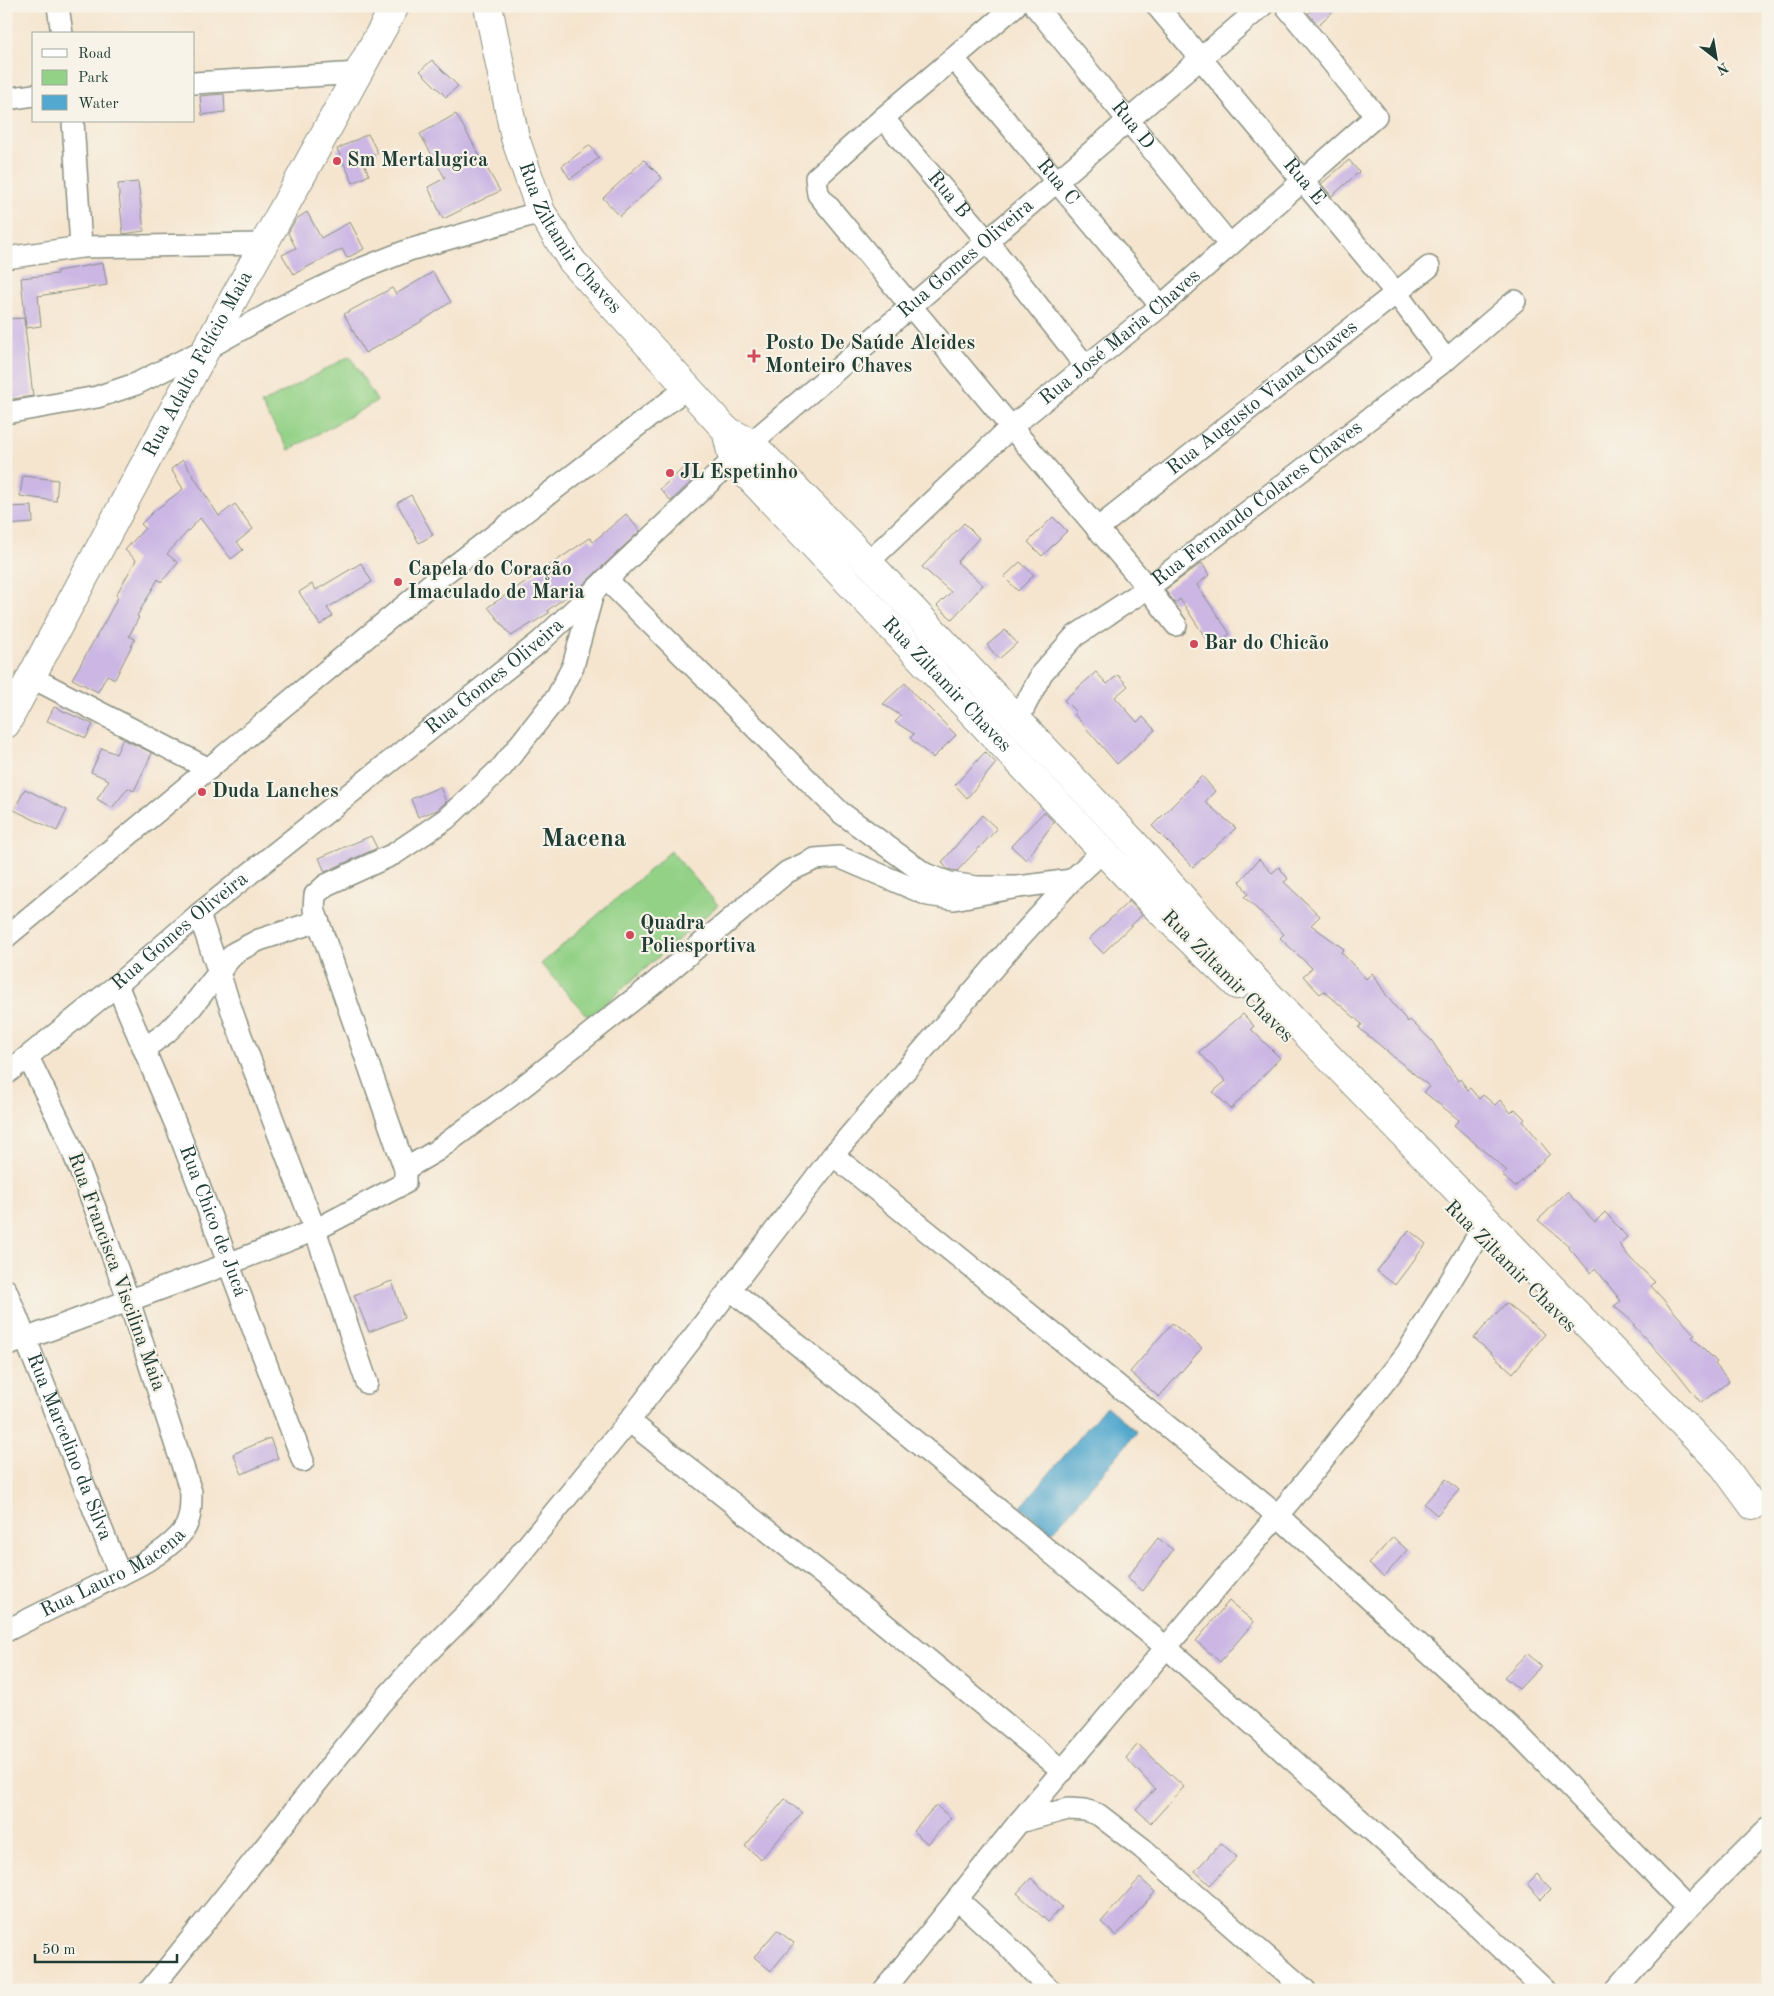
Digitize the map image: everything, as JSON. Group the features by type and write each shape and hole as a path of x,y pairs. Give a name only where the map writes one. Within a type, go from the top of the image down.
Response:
{"street":[{"path":"58,6 62,32"},
{"name":"Rua Adalto Felício Maia","path":"6,724 206,350 394,6"},
{"name":"Rua Ziltamir Chaves","path":"488,6 515,138 541,212 572,261 688,387 742,451 1103,851 1167,899"},
{"path":"1015,6 883,118 816,178 818,194 1097,530 1148,588 1176,625"},
{"name":"Rua D","path":"1035,6 1229,244"},
{"name":"Rua E","path":"1157,6 1397,294 1446,360"},
{"name":"Rua Gomes Oliveira","path":"6,1074 116,985 198,914 541,641 742,451 1262,6"},
{"name":"Rua José Maria Chaves","path":"868,562 1011,427 1088,368 1161,306 1376,116 1286,6"},
{"name":"Rua C","path":"954,59 1161,306"},
{"path":"195,83 358,73"},
{"path":"6,98 32,95"},
{"name":"Rua B","path":"883,118 988,242 1088,368"},
{"path":"74,122 81,248"},
{"path":"6,413 97,397 136,384 206,350 280,307 358,270 409,250 541,212"},
{"path":"6,258 81,248 264,244"},
{"name":"Rua Augusto Viana Chaves","path":"1097,530 1429,267"},
{"name":"Rua Fernando Colares Chaves","path":"1017,721 1042,673 1075,636 1148,588 1446,360 1516,301"},
{"path":"6,937 432,583 688,387"},
{"name":"Rua Ziltamir Chaves","path":"742,451 868,562 1017,721 1167,899 1227,974 1723,1465 1761,1513"},
{"path":"6,1346 129,1302 315,1230 401,1187 407,1179 405,1169 318,921 314,909 314,899 317,891 394,854 446,819 502,767 557,697 573,666 599,585 840,812 925,874 950,883 977,887 1018,887"},
{"path":"31,678 209,768"},
{"path":"150,1990 381,1703 418,1662 495,1585 629,1421 833,1155 1012,946 1072,880 1103,851"},
{"path":"405,1169 436,1151 521,1088 652,984 786,872 815,859 839,857 928,895 954,899 1018,887 1072,880"},
{"path":"198,914 315,1230 367,1383"},
{"path":"144,1049 167,1032 191,1008 218,971 234,953 259,940 318,921"},
{"name":"Rua Chico de Jucá","path":"116,985 178,1130 303,1461"},
{"name":"Rua Francisca Viscilina Maia","path":"28,1057 67,1138 129,1302 191,1492"},
{"path":"833,1155 1277,1515 1520,1736 1688,1908"},
{"name":"Rua Ziltamir Chaves","path":"1415,1158 1477,1237 1729,1486 1761,1513"},
{"path":"884,1990 1019,1822 1277,1515 1407,1353 1477,1237"},
{"name":"Rua Marcelino da Silva","path":"6,1290 120,1575"},
{"path":"731,1290 1167,1648 1440,1891 1544,1990"},
{"path":"629,1421 865,1608 1063,1771"},
{"name":"Rua Lauro Macena","path":"6,1631 120,1575 162,1551 180,1535 188,1523 191,1508 191,1492"},
{"path":"1019,1822 1068,1809 1086,1810 1099,1815 1149,1854 1304,1990"},
{"path":"1616,1990 1688,1908 1768,1828"},
{"path":"957,1899 1006,1944 1050,1990"}],"green space":[{"path":"350,356 377,401 289,450 261,404"},
{"name":"Quadra Poliesportiva","path":"671,851 718,905 589,1018 541,964"}],"water":[{"path":"1106,1406 1137,1432 1052,1533 1021,1507"}],"building":[{"path":"1316,6 1339,6 1318,25 1308,13"},
{"path":"432,60 458,86 446,97 420,71"},
{"path":"224,94 225,112 202,115 200,96"},
{"path":"456,114 500,191 443,219 428,187 445,178 420,134"},
{"path":"368,134 378,153 363,161 369,175 353,183 337,149"},
{"path":"590,145 599,158 570,179 562,166"},
{"path":"644,160 662,178 620,216 603,198"},
{"path":"1349,160 1359,172 1332,196 1321,184"},
{"path":"138,182 144,231 123,234 118,184"},
{"path":"307,212 321,238 350,222 364,249 347,258 342,249 294,274 282,255 296,248 288,233 296,219"},
{"path":"103,263 107,285 38,296 41,326 26,328 21,278 57,274 57,271"},
{"path":"433,272 451,302 419,323 365,353 344,314 392,288 396,294"},
{"path":"24,318 33,396 6,400 6,319"},
{"path":"183,460 219,516 235,504 253,529 237,542 243,550 231,559 200,518 167,554 178,563 161,582 158,579 137,616 139,617 129,636 135,639 115,679 107,675 98,692 72,679 118,597 116,595 136,560 125,550 145,528 141,524 154,511 183,489 171,469"},
{"path":"686,466 696,477 671,501 660,489"},
{"path":"23,476 58,480 56,501 20,496"},
{"path":"411,495 433,535 419,543 397,503"},
{"path":"32,506 33,523 6,525 6,507"},
{"path":"626,514 640,531 585,583 548,610 549,613 511,636 488,607 590,538 593,542"},
{"path":"1053,517 1067,531 1042,556 1028,542"},
{"path":"964,523 979,538 957,562 983,585 952,619 937,606 951,592 922,567"},
{"path":"1020,562 1034,575 1018,591 1004,577"},
{"path":"361,563 372,582 327,608 333,616 320,625 299,592 312,584 316,590"},
{"path":"1202,563 1209,575 1197,585 1230,634 1211,646 1180,599 1175,603 1165,590"},
{"path":"1005,630 1017,643 999,659 987,645"},
{"path":"1096,672 1107,684 1118,675 1128,686 1115,697 1137,722 1143,717 1155,730 1117,764 1074,714 1076,712 1064,700"},
{"path":"905,683 919,700 956,735 933,758 910,738 914,734 895,722 901,716 883,704"},
{"path":"54,707 93,724 86,738 47,721"},
{"path":"123,739 152,753 134,791 128,788 112,808 97,799 109,780 91,772 102,748 116,754"},
{"path":"985,752 996,763 967,798 955,785"},
{"path":"1202,776 1215,791 1205,802 1236,828 1193,867 1152,826"},
{"path":"440,787 446,802 437,810 418,817 411,799"},
{"path":"25,789 67,810 57,831 14,810"},
{"path":"1044,812 1054,822 1026,860 1011,846"},
{"path":"982,815 997,829 957,871 947,869 942,862"},
{"path":"371,836 377,848 325,872 319,858"},
{"path":"1259,859 1272,873 1279,867 1288,879 1284,882 1320,916 1311,925 1344,949 1341,952 1366,979 1372,973 1389,999 1408,1022 1410,1020 1432,1041 1458,1081 1460,1079 1468,1090 1470,1088 1479,1099 1483,1095 1495,1105 1500,1100 1511,1113 1515,1109 1525,1119 1523,1121 1550,1154 1515,1187 1502,1175 1507,1171 1454,1125 1459,1120 1424,1092 1430,1087 1359,1028 1362,1024 1324,991 1320,994 1303,976 1312,968 1280,938 1284,934 1244,897 1248,894 1240,881"},
{"path":"1129,901 1142,915 1103,953 1089,939"},
{"path":"1243,1014 1254,1026 1251,1029 1280,1058 1231,1109 1213,1092 1226,1081 1199,1052"},
{"path":"1567,1192 1595,1222 1605,1212 1627,1237 1619,1244 1631,1259 1655,1282 1651,1286 1695,1335 1692,1337 1717,1362 1715,1364 1729,1381 1701,1403 1676,1371 1633,1325 1635,1324 1614,1306 1621,1301 1595,1268 1591,1273 1569,1246 1538,1220"},
{"path":"1409,1230 1426,1244 1395,1285 1377,1271"},
{"path":"392,1281 404,1318 369,1332 354,1295"},
{"path":"1506,1303 1545,1334 1513,1373 1474,1338"},
{"path":"1172,1323 1202,1348 1159,1397 1130,1372"},
{"path":"270,1438 278,1458 242,1474 233,1454"},
{"path":"1446,1479 1459,1490 1437,1515 1424,1504"},
{"path":"1393,1537 1407,1550 1384,1577 1369,1564"},
{"path":"1158,1538 1173,1550 1143,1591 1127,1578"},
{"path":"1229,1601 1254,1622 1220,1662 1196,1641"},
{"path":"1527,1653 1541,1666 1519,1689 1504,1677"},
{"path":"1138,1744 1184,1787 1151,1823 1136,1809 1155,1789 1126,1758"},
{"path":"785,1799 802,1813 761,1859 745,1846"},
{"path":"936,1805 951,1818 928,1844 913,1831"},
{"path":"1221,1843 1237,1857 1210,1885 1195,1871"},
{"path":"1537,1874 1551,1889 1541,1899 1527,1884"},
{"path":"1031,1878 1062,1907 1048,1922 1017,1893"},
{"path":"1140,1878 1155,1892 1116,1936 1101,1922"},
{"path":"777,1930 794,1943 771,1971 754,1957"}],"place":[{"name":"Sm Mertalugica","path":"337,161"},
{"name":"Posto De Saúde Alcides Monteiro Chaves","path":"754,356"},
{"name":"JL Espetinho","path":"670,473"},
{"name":"Capela do Coração Imaculado de Maria","path":"398,582"},
{"name":"Bar do Chicão","path":"1194,644"},
{"name":"Duda Lanches","path":"202,792"},
{"name":"Quadra Poliesportiva","path":"630,935"}],"district":[{"name":"Macena","path":"584,839"}]}
